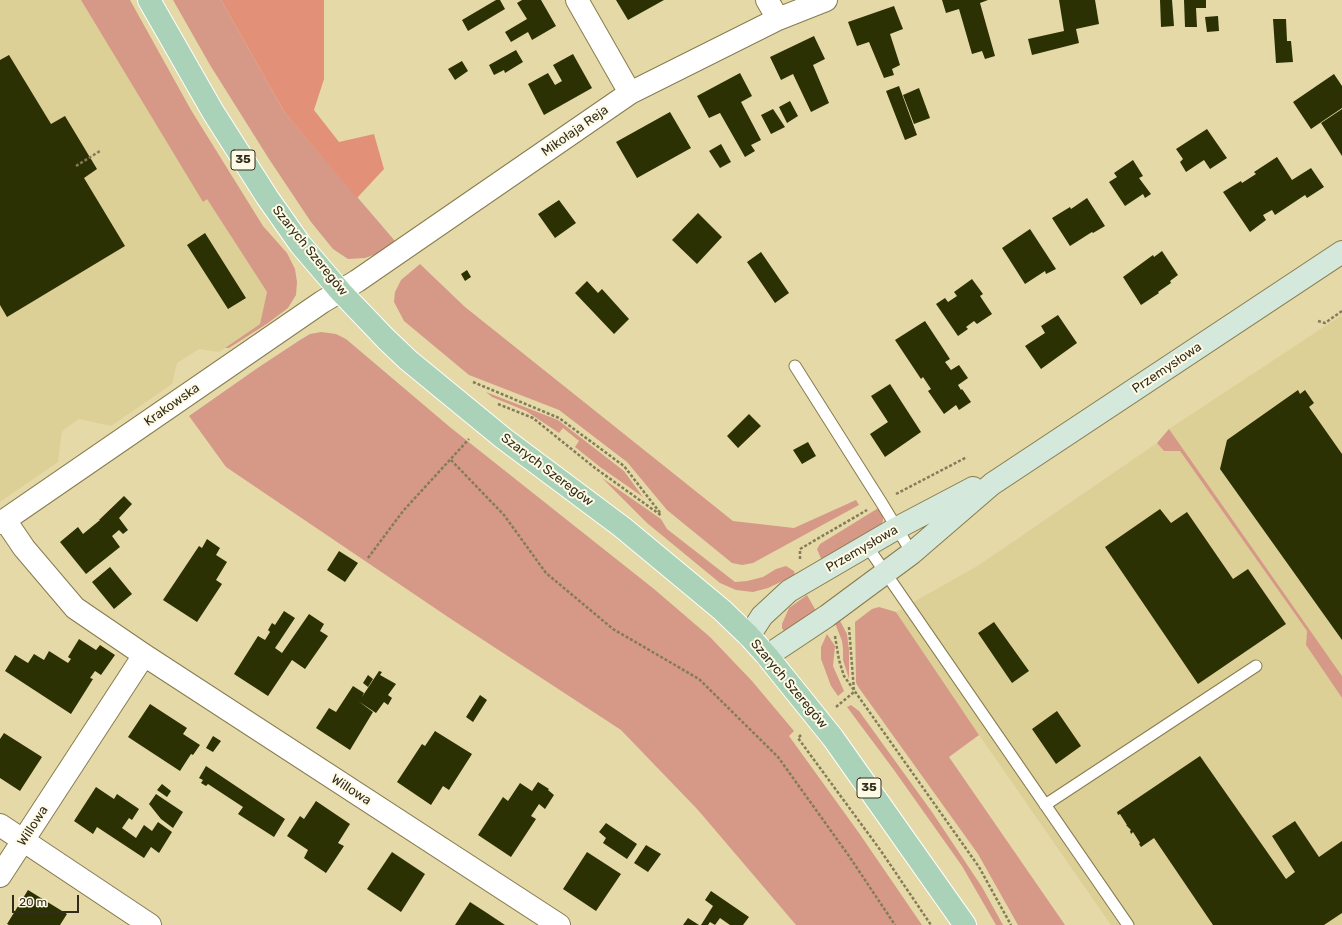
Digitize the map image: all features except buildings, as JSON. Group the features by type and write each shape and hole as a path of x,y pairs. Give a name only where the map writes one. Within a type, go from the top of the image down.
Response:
{"main road":[{"name":"Szarych Szeregów","path":"149,0 213,112 267,197 300,244 341,292 408,360 484,422 622,527 722,610 749,636 833,738 965,925"},
{"name":"Przemysłowa","path":"767,656 827,616 912,553 992,484 1342,252"},
{"name":"Przemysłowa","path":"749,636 762,616 789,591 898,528 974,488 992,484"}],"street":[{"path":"577,0 630,93"},
{"path":"767,0 778,19"},
{"name":"Mikołaja Reja","path":"341,292 630,93 778,19 826,0"},
{"name":"Krakowska","path":"24,548 2,522 322,302 341,292"},
{"name":"Willowa","path":"24,548 75,608 144,655 559,925"},
{"name":"Willowa","path":"0,876 144,655"},
{"path":"0,825 150,925"}],"lane":[{"path":"795,366 898,528 912,553"},
{"path":"867,546 1128,925"},
{"path":"1045,805 1256,666"}],"path":[{"path":"76,166 100,151"},
{"path":"1318,321 1325,322 1342,311"},
{"path":"466,379 559,418 624,466 662,516 595,468 533,418 495,402"},
{"path":"368,558 403,511 484,422"},
{"path":"451,460 504,515 546,573 613,629 699,679 778,757 849,856 895,925"},
{"path":"848,620 854,692 880,726 979,867 1011,925"}],"shaded area":[{"path":"0,0 97,0 207,199 267,292 260,324 219,352 199,349 177,363 172,384 111,426 79,419 62,431 58,462 0,502"},
{"path":"81,0 130,0 191,110 263,226 287,253 295,269 297,282 296,295 288,308 229,348 225,348 260,324 267,292 207,199 203,202"},
{"path":"173,0 221,0 285,113 395,241 379,253 365,258 348,259 333,249 311,222 269,159 210,65"},
{"path":"221,0 324,0 324,79 314,110 339,142 374,134 384,169 357,198 285,113"},
{"path":"420,264 465,307 733,521 794,528 856,500 859,505 753,563 742,565 732,563 667,510 627,462 559,410 469,375 404,321 394,302 395,292 401,280"},
{"path":"1342,315 1342,676 1169,429"},
{"path":"321,332 336,334 346,339 451,428 654,589 710,637 752,681 794,731 789,736 859,833 922,925 796,925 698,810 621,730 448,617 226,467 189,416 300,340 310,334"},
{"path":"486,392 558,420 624,471 643,497 600,467 575,447 579,441 563,428 559,433 526,411 492,397"},
{"path":"1169,429 1342,676 1342,698 1306,645 1307,631 1180,451 1164,451 1157,443"},
{"path":"1157,443 1164,451 1180,451 1307,631 1306,645 1342,698 1342,925 1111,925 979,735 896,612 979,565"},
{"path":"602,478 661,519 667,529 735,582 763,577 776,569 786,566 794,571 795,575 768,588 753,592 736,590 720,583 647,523"},
{"path":"880,507 883,513 883,521 880,526 822,561 817,549 820,544"},
{"path":"807,595 816,611 784,631 782,624 789,608"},
{"path":"879,607 896,612 979,735 949,757 1065,925 1018,925 978,854 856,683 855,622 872,609"},
{"path":"839,619 847,634 849,650 849,679 843,660 842,641 835,623"},
{"path":"827,634 835,646 833,666 844,691 838,696 831,686 821,659 821,647"},
{"path":"851,705 859,711 932,812 982,887 1003,925 996,925 962,866 847,707"}]}
